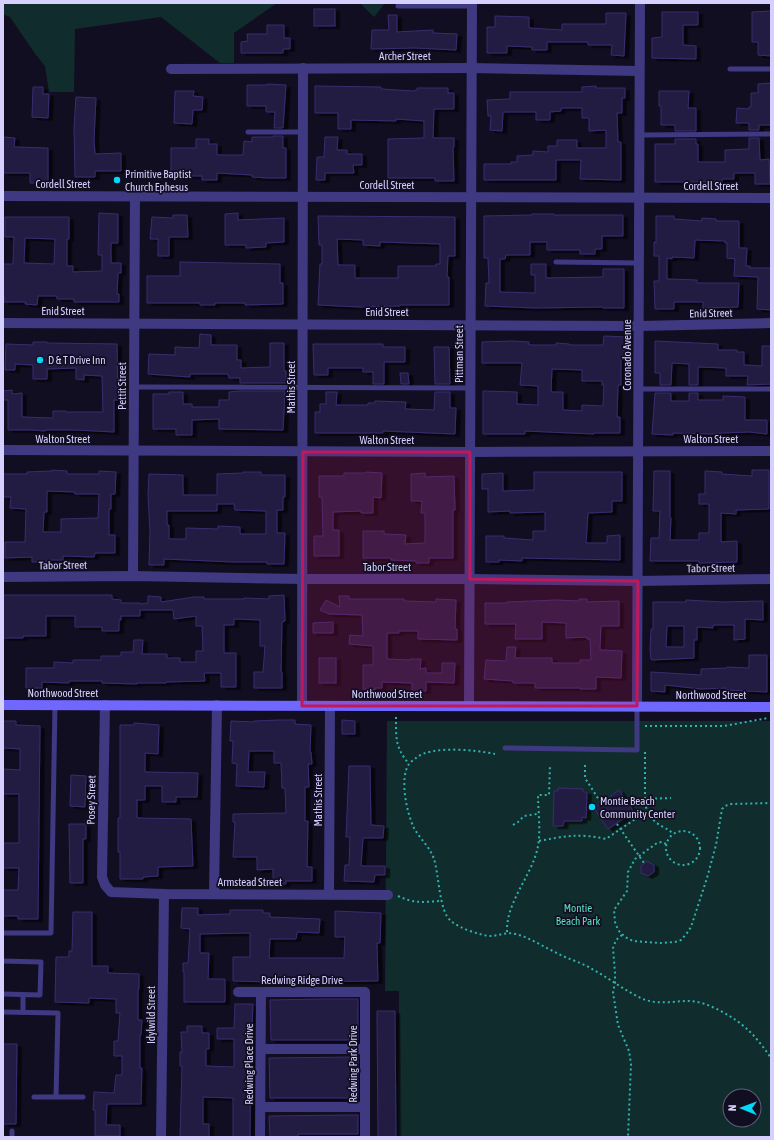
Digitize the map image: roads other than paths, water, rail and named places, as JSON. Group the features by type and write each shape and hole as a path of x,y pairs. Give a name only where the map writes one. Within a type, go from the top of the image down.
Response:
{"street":[{"name":"Coronado Avenue","path":"637,706 640,3"},
{"name":"Pittman Street","path":"470,706 472,5"},
{"name":"Archer Street","path":"171,68 472,68 639,71"},
{"name":"Mathis Street","path":"302,706 304,324 303,68"},
{"name":"Cordell Street","path":"3,196 771,198"},
{"name":"Pettit Street","path":"133,576 135,196"},
{"name":"Enid Street","path":"3,323 471,324 639,326 771,323"},
{"name":"Walton Street","path":"3,450 303,452 771,451"},
{"name":"Tabor Street","path":"3,577 133,576 303,579 638,581 771,579"},
{"name":"Northwood Street","path":"3,705 771,707"},
{"name":"Posey Street","path":"105,705 102,877 105,885 111,892"},
{"path":"214,894 217,705"},
{"name":"Mathis Street","path":"329,894 330,707"},
{"name":"Armstead Street","path":"111,892 164,894 388,894"},
{"name":"Idylwild Street","path":"162,1137 164,894"},
{"name":"Redwing Ridge Drive","path":"238,992 365,992"},
{"name":"Redwing Place Drive","path":"260,1137 261,992"},
{"name":"Redwing Park Drive","path":"365,992 365,1137"},
{"path":"261,1049 365,1049"},
{"path":"261,1107 365,1107"}],"lane":[{"path":"398,6 472,5"},
{"path":"730,69 771,69"},
{"path":"248,132 303,132"},
{"path":"640,135 771,134"},
{"path":"556,262 639,263"},
{"path":"134,387 471,388"},
{"path":"639,389 771,389"},
{"path":"3,933 51,933 55,705"},
{"path":"505,748 637,750 637,706"},
{"path":"3,961 41,962 40,995 3,994"},
{"path":"23,994 23,1012"},
{"path":"3,1012 58,1012 56,1097"},
{"path":"34,1097 83,1097"}],"place":[{"name":"Primitive Baptist Church Ephesus","path":"117,180"},
{"name":"D & T Drive Inn","path":"40,360"},
{"name":"Montie Beach Community Center","path":"592,807"}],"park label":[{"name":"Montie Beach Park","path":"578,914"}]}
